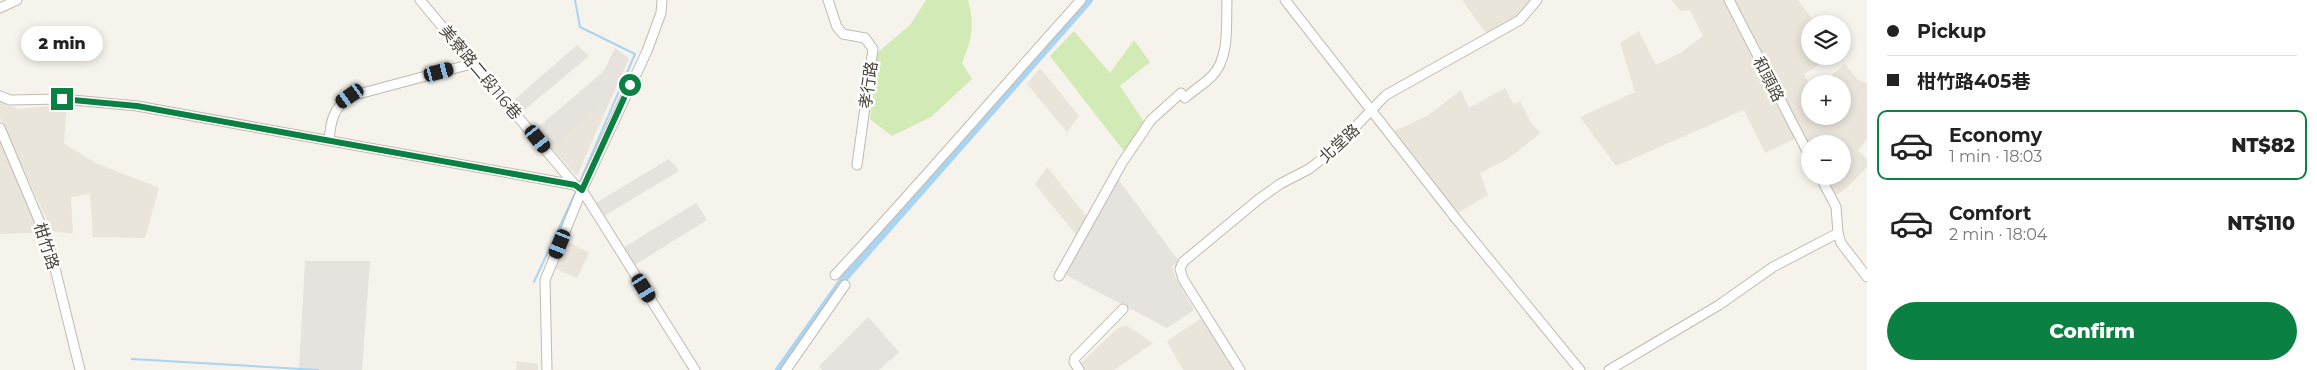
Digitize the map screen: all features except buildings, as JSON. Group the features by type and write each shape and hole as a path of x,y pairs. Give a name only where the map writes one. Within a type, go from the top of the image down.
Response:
{"street":[{"path":"0,8 17,0"},
{"name":"美寮路二段116巷","path":"420,0 579,187 695,370"},
{"path":"547,370 545,280 579,187 646,51 661,13 662,0"},
{"name":"孝行路","path":"828,0 837,27 843,34 865,38 873,49 857,165"},
{"path":"835,275 911,194 992,98 1080,0"},
{"path":"1059,276 1122,163 1151,120 1183,95 1214,75 1224,52 1227,0"},
{"path":"1285,0 1457,220 1580,370"},
{"name":"北堂路","path":"1240,370 1183,279 1180,269 1183,262 1259,199 1280,184 1309,169 1331,152 1386,95 1520,20 1537,0"},
{"name":"和頭路","path":"1729,0 1801,140"},
{"path":"329,140 331,118 335,109 350,96 475,63"},
{"path":"0,96 10,100 62,99 137,106 579,187"},
{"name":"柑竹路","path":"0,128 49,244 80,370"},
{"path":"1825,185 1836,207 1838,233 1841,243 1867,276"},
{"path":"1610,370 1719,304 1773,267 1838,233"},
{"path":"786,370 845,285"},
{"path":"1079,370 1074,362 1075,358 1123,309"}],"shaded area":[{"path":"1462,0 1531,0 1516,18 1486,33"},
{"path":"1672,0 1798,0 1809,15 1801,15 1801,65 1819,65 1805,75 1801,75 1801,125 1851,125 1851,75 1832,75 1846,65 1858,80 1867,83 1867,139 1858,151 1867,159 1867,167 1851,184 1851,135 1801,135 1765,153 1744,110 1616,166 1580,117 1635,92 1620,43 1639,31 1656,65 1682,52 1703,36 1690,10 1680,11"},
{"path":"577,45 589,56 522,112 513,101"},
{"path":"615,48 629,59 605,112 599,107 552,148 536,129 604,71"},
{"path":"1040,68 1079,116 1067,132 1027,84"},
{"path":"1505,88 1514,105 1520,101 1531,123 1541,133 1509,158 1480,173 1488,195 1455,215 1392,132 1427,116 1461,90 1469,108"},
{"path":"0,102 19,109 67,104 64,144 96,163 159,188 145,238 93,237 90,194 71,197 73,234 52,231 0,118"},
{"path":"599,106 605,112 577,176 552,148"},
{"path":"0,137 40,229 33,233 0,234"},
{"path":"669,159 679,171 604,216 596,203"},
{"path":"1047,167 1088,218 1077,236 1035,184"},
{"path":"1118,179 1178,260 1172,267 1176,279 1194,310 1167,328 1066,275 1065,271"},
{"path":"1830,185 1850,185 1837,195"},
{"path":"696,203 707,220 633,266 623,248"},
{"path":"567,241 589,253 577,278 554,268"},
{"path":"305,261 370,261 362,370 299,370"},
{"path":"868,317 899,352 879,370 822,370 819,366"},
{"path":"1202,318 1235,370 1183,370 1167,341"},
{"path":"1126,325 1153,343 1114,370 1085,370 1081,363 1118,328"},
{"path":"517,361 538,364 538,370 516,370"}],"green space":[{"path":"926,0 968,0 972,25 962,63 972,79 931,117 892,136 870,119 877,53 910,25"},
{"path":"1074,31 1110,73 1134,40 1150,62 1120,86 1145,123 1127,155 1050,56"}],"waterway":[{"path":"575,0 580,27 635,54 579,184"},
{"path":"779,370 846,276 1089,0"},
{"path":"534,282 577,189"},
{"path":"132,359 318,370"}],"route":[{"path":"62,99 100,101 137,106 575,185 582,190 630,85"}]}
